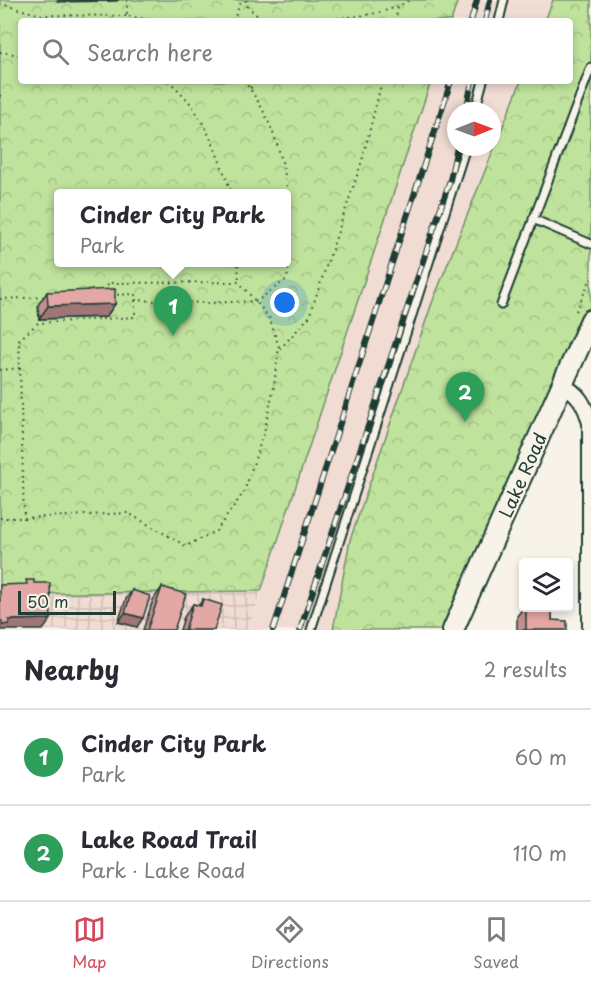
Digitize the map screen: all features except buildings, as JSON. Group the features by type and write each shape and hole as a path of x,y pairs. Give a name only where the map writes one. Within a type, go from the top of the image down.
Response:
{"street":[{"name":"Lake Road","path":"453,630 591,320"},
{"path":"562,385 575,391 585,405 590,423 590,630"}],"lane":[{"path":"500,18 504,0"},
{"path":"501,305 591,67"},
{"path":"477,102 482,84"},
{"path":"311,630 463,156"},
{"path":"533,219 591,244"}],"path":[{"path":"127,0 127,16"},
{"path":"244,0 260,18"},
{"path":"235,18 244,0"},
{"path":"312,18 361,16 398,8 409,0"},
{"path":"0,4 42,15 140,18"},
{"path":"396,18 398,8"},
{"path":"0,52 18,55"},
{"path":"172,84 185,94 202,120 230,189"},
{"path":"246,84 277,143 288,189"},
{"path":"250,84 251,91"},
{"path":"279,351 309,317 362,161 381,84"},
{"path":"0,95 0,100"},
{"path":"291,228 291,252"},
{"path":"0,518 128,513 186,546 216,531 244,492 264,432 279,351 269,317 239,282 238,267"},
{"path":"135,300 209,303 257,301 287,279 289,267"},
{"path":"24,518 19,340 38,323 135,317 135,294 107,295 108,283 239,282"},
{"path":"0,299 48,297"},
{"path":"0,370 20,368"}],"shaded area":[{"path":"458,0 553,0 546,18 452,18"},
{"path":"430,84 520,84 501,131 501,102 447,102 447,156 491,156 432,303 350,540 333,630 249,630"},
{"path":"261,591 249,630 0,630 0,594"}],"green space":[{"path":"0,0 458,0 452,18 18,18 18,84 430,84 261,591 0,594"},
{"path":"553,0 591,0 591,304 446,630 333,630 350,540 432,303 491,156 501,156 501,131 520,84 573,84 573,18 546,18"}],"railway":[{"path":"472,18 477,0"},
{"path":"486,18 490,0"},
{"path":"273,630 450,84"},
{"path":"468,102 471,84"},
{"path":"300,630 450,180 455,156"}],"place":[{"name":"Cinder City Park","path":"173,336"},
{"name":"Lake Road Trail","path":"465,422"}]}
